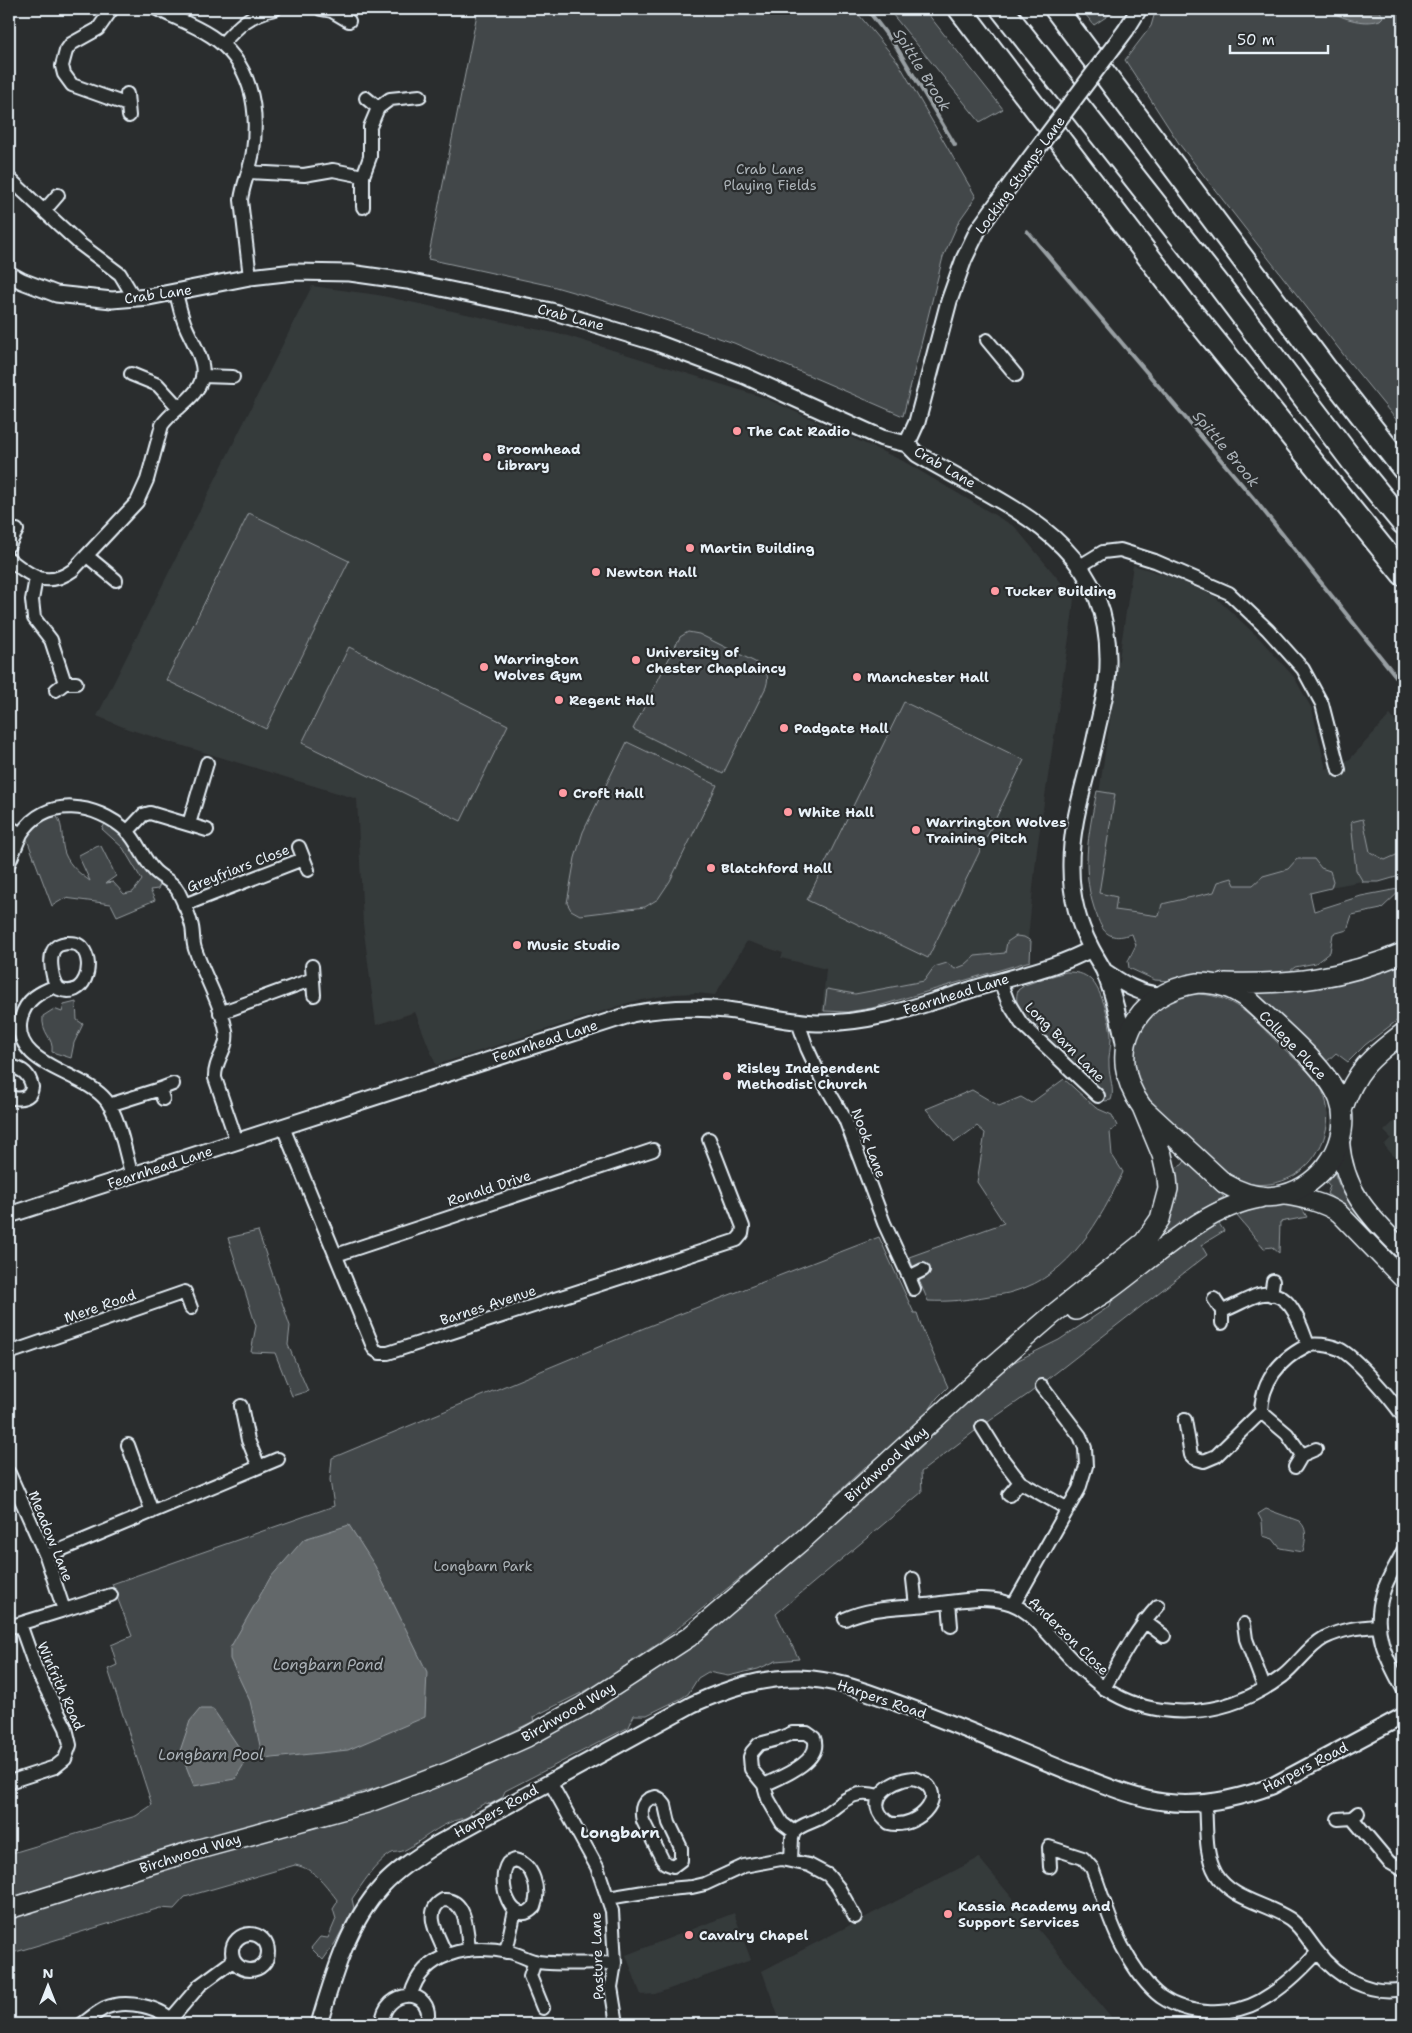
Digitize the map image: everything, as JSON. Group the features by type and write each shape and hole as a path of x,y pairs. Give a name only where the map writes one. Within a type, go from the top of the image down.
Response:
{"highway":[{"path":"960,9 1184,303 1403,574"},
{"path":"1002,9 1219,284 1353,462 1403,523"},
{"path":"1056,9 1327,372 1403,468"}],"main road":[{"path":"1214,983 1279,984 1317,979 1380,963 1403,953"},
{"name":"College Place","path":"1214,983 1238,992 1250,1001 1318,1067 1335,1090 1342,1110 1340,1142 1327,1165 1315,1177 1298,1188 1276,1196 1237,1191 1224,1183 1142,1107 1132,1093 1127,1078 1124,1063 1125,1048 1130,1031 1138,1016 1160,995 1185,985 1214,983"},
{"path":"1342,1110 1349,1089 1362,1068 1403,1033"},
{"name":"Birchwood Way","path":"9,1909 192,1851 367,1803 449,1772 527,1737 583,1706 689,1637 804,1538 986,1372 1051,1316 1133,1251 1153,1231 1160,1219 1166,1198 1167,1177 1162,1155 1142,1107"},
{"path":"1340,1142 1344,1169 1358,1200 1368,1214 1403,1250"},
{"path":"1276,1196 1318,1202 1329,1206 1339,1213 1403,1279"},
{"name":"Birchwood Way","path":"1027,1338 1108,1291 1160,1251 1207,1219 1231,1206 1276,1196"}],"street":[{"path":"112,9 98,29 71,44 66,51 62,66 64,74 72,85 128,105"},
{"path":"156,9 187,22 222,44 242,67 251,88 255,117 253,151 241,200 250,277"},
{"path":"222,44 245,20 262,12 275,9"},
{"name":"Locking Stumps Lane","path":"907,444 917,422 949,301 964,259 978,230 1126,30 1139,9"},
{"path":"328,10 350,21"},
{"path":"363,207 363,176 370,157 370,128 378,108 390,100 420,96"},
{"path":"366,98 378,108"},
{"path":"248,172 304,175 333,170 363,176"},
{"path":"9,178 80,244 120,274 135,299"},
{"path":"44,211 58,195"},
{"name":"Crab Lane","path":"9,274 56,294 89,298 135,299 176,293 250,277 294,272 352,274 407,281 551,311 615,329 711,362 787,394 882,438 907,444 917,454 998,497 1037,523 1064,546 1080,566 1099,604 1106,633 1108,662 1104,698 1079,807 1072,846 1071,868 1075,906 1091,949 1104,971 1125,1048"},
{"path":"9,559 21,570 36,578 60,578 73,570 137,502 147,480 162,425 196,392 202,376 200,354 186,327 176,293"},
{"path":"987,340 1016,375"},
{"path":"131,374 158,385 179,408"},
{"path":"202,376 233,377"},
{"path":"9,546 17,530"},
{"path":"1080,566 1103,552 1120,550 1155,561 1229,593 1268,630 1303,669 1322,704 1340,770"},
{"path":"87,556 115,580"},
{"path":"36,578 32,600 34,618 51,640 65,685"},
{"path":"189,824 207,762"},
{"path":"9,863 21,834 30,822 42,814 68,806 94,811 110,819 134,840 153,869 175,886 191,922 195,948 220,1013 227,1038 225,1049 216,1067 215,1078 237,1142"},
{"path":"127,832 146,813 207,830"},
{"path":"9,827 21,834"},
{"name":"Greyfriars Close","path":"184,905 303,858"},
{"name":"Fearnhead Lane","path":"9,1215 632,1014 663,1009 695,1008 726,1010 798,1022 840,1022 876,1018 1054,965 1091,949"},
{"name":"Crab Lane","path":"1104,971 1137,991 1160,995"},
{"path":"220,1013 312,973 314,995"},
{"name":"Long Barn Lane","path":"1000,981 1008,1002 1021,1023 1098,1096"},
{"path":"56,986 44,990 32,998 15,1020 26,1046 34,1056 100,1093 109,1105 115,1118 132,1176"},
{"name":"Nook Lane","path":"798,1022 814,1063 845,1119 880,1215 912,1283 923,1270"},
{"path":"23,1072 34,1056"},
{"path":"9,1066 23,1072 32,1082 30,1094 19,1099 9,1097"},
{"path":"109,1105 162,1094 173,1084"},
{"name":"Barnes Avenue","path":"283,1127 374,1349 380,1353 388,1353 737,1240 742,1234 743,1227 709,1139"},
{"name":"Ronald Drive","path":"336,1254 653,1150"},
{"path":"1271,1295 1274,1281"},
{"name":"Mere Road","path":"9,1353 185,1292 191,1308"},
{"path":"1214,1299 1222,1317 1258,1295 1271,1295 1284,1300 1294,1310 1308,1345"},
{"path":"1185,1420 1191,1454 1194,1458 1204,1461 1216,1456 1261,1412 1262,1392 1269,1378 1291,1355 1308,1345 1331,1346 1348,1355 1386,1393 1403,1416"},
{"name":"Anderson Close","path":"1014,1604 1079,1490 1085,1475 1085,1448 1080,1436 1042,1386"},
{"path":"241,1406 248,1440 259,1467"},
{"path":"1261,1412 1287,1434 1302,1454"},
{"path":"982,1427 1000,1456 1020,1482 1068,1509"},
{"path":"128,1445 152,1512"},
{"path":"1295,1467 1302,1454 1316,1449"},
{"path":"46,1556 278,1459"},
{"name":"Meadow Lane","path":"9,1473 46,1556 64,1610"},
{"path":"1009,1495 1020,1482"},
{"path":"1403,1554 1383,1592 1379,1608 1382,1647 1403,1689"},
{"path":"913,1578 916,1606"},
{"path":"14,1626 111,1595"},
{"name":"Anderson Close","path":"845,1619 866,1612 949,1602 991,1599 1014,1604 1034,1618 1081,1671 1104,1689 1122,1699 1142,1706 1188,1712 1212,1710 1238,1702 1283,1676 1323,1639 1341,1631 1379,1626"},
{"path":"949,1602 951,1626"},
{"name":"Anderson Close","path":"1104,1689 1144,1621 1158,1606"},
{"path":"1144,1621 1164,1636"},
{"path":"1244,1624 1246,1639 1264,1688"},
{"name":"Winfrith Road","path":"9,1782 55,1767 65,1759 70,1745 66,1728 14,1626"},
{"name":"Harpers Road","path":"319,2024 342,1954 352,1933 382,1886 407,1863 437,1844 693,1704 726,1690 749,1683 773,1679 798,1678 848,1685 914,1709 1092,1780 1162,1802 1205,1803 1240,1797 1272,1786 1403,1716"},
{"path":"764,1785 796,1768 810,1758 815,1748 814,1738 807,1732 797,1731 759,1744 755,1747 750,1757 751,1769 764,1785 768,1799 782,1823 794,1832"},
{"path":"913,1778 924,1782 929,1788 932,1797 928,1808 918,1817 906,1823 895,1825 888,1823 880,1814 878,1807 879,1796 888,1786 913,1778"},
{"name":"Pasture Lane","path":"550,1782 597,1867 608,1898 614,1926 615,1963 611,1987 617,2024"},
{"path":"791,1860 794,1832 818,1819 848,1797 864,1792 879,1796"},
{"path":"651,1798 660,1798 663,1801 669,1823 679,1842 682,1855 681,1860 673,1866 665,1863 662,1859 643,1821 641,1814 643,1804 651,1798"},
{"path":"1205,1803 1211,1859 1215,1872 1223,1884 1245,1899 1290,1920 1303,1931 1332,1968 1360,1985 1386,1990 1403,1989"},
{"path":"1338,1820 1355,1815 1390,1862 1403,1870"},
{"path":"1050,1867 1049,1847 1082,1858 1092,1868 1122,1947 1148,1983 1162,1997 1194,2011 1226,2018 1260,2001 1291,1979 1318,1952"},
{"path":"608,1898 705,1884 726,1873 758,1863 770,1860 791,1860 808,1865 828,1875 838,1887 855,1917"},
{"path":"673,1866 674,1888"},
{"path":"446,1955 431,1916 435,1906 442,1900 452,1901 460,1908 469,1950"},
{"path":"506,1952 516,1910"},
{"path":"410,1995 415,1982 423,1970 436,1960 446,1955 469,1950 479,1949 506,1952 535,1961 615,1963"},
{"path":"82,2024 106,2008 122,2005 136,2005 154,2009 173,2022 200,1985 234,1960"},
{"path":"535,1961 530,1976 543,2008"},
{"path":"382,2024 383,2015 390,2004 400,1996 410,1995 416,1996 424,2003 428,2014 427,2024"}],"shaded area":[{"path":"312,286 378,295 568,336 765,398 903,461 1015,527 1074,598 1037,849 1026,958 848,1011 822,1012 826,969 781,958 783,953 747,941 715,995 696,993 674,994 631,1002 436,1065 415,1012 376,1025 363,924 357,799 128,729 97,716"},
{"path":"1133,565 1172,577 1214,596 1260,639 1294,677 1312,709 1326,769 1350,759 1390,715 1403,730 1403,866 1368,880 1298,893 1118,933 1090,884 1099,793"},
{"path":"1403,1113 1403,1167 1384,1145 1391,1138 1384,1131"},
{"name":"Kassia Academy and Support Services","path":"979,1858 1117,2024 781,2024 762,1971"},
{"path":"734,1913 751,1960 655,1994 641,1995 626,1955"}],"green space":[{"name":"Crab Lane Playing Fields","path":"478,9 854,9 898,62 976,197 959,221 943,257 903,416 734,343 635,310 552,286 428,259"},
{"path":"888,9 924,9 1003,109 980,122"},
{"path":"1081,9 1118,9 1094,25"},
{"path":"1156,9 1403,9 1403,428 1180,145 1125,60 1151,26"},
{"path":"249,513 349,561 266,729 166,680"},
{"path":"688,632 699,634 755,662 764,669 767,675 766,687 723,774 633,729 680,637"},
{"path":"349,647 508,725 461,821 302,743"},
{"name":"Warrington Wolves Training Pitch","path":"904,702 1024,760 928,958 807,900"},
{"path":"627,742 717,785 670,881 658,899 645,907 580,915 571,910 567,903 575,858 583,832"},
{"path":"1097,791 1115,794 1099,893 1117,897 1115,910 1159,916 1162,904 1214,892 1218,882 1232,878 1235,885 1253,885 1263,876 1288,869 1297,859 1314,859 1321,868 1330,871 1333,881 1331,888 1310,893 1314,911 1361,896 1403,888 1381,909 1352,915 1347,930 1333,934 1330,952 1316,963 1295,967 1285,975 1171,981 1155,980 1129,968 1128,961 1136,945 1132,934 1118,937 1107,933 1100,923 1092,900 1087,869 1087,854"},
{"path":"56,815 60,824 65,854 79,873 90,881 79,855 98,845 101,846 116,876 106,883 113,882 124,894 133,892 142,880 123,848 102,829 106,822 129,841 140,856 149,875 160,884 158,889 150,890 155,900 117,916 111,904 65,898 52,906 25,834 47,816"},
{"path":"1363,819 1370,852 1385,860 1403,852 1403,875 1379,882 1363,882 1356,870 1351,822"},
{"path":"1016,936 1024,937 1031,941 1030,961 872,1008 847,1012 824,1011 827,989 855,994 924,981 934,967 947,963 955,969 965,965 975,956 1005,953 1007,942"},
{"path":"1403,962 1403,1016 1365,1045 1348,1062 1336,1053 1325,1063 1254,993 1254,991"},
{"path":"1066,972 1080,973 1095,985 1108,1016 1111,1032 1109,1070 1112,1088 1111,1100 1105,1101 1032,1028 1018,1006 1018,990 1025,985"},
{"path":"1192,994 1219,998 1240,1008 1302,1066 1316,1081 1322,1091 1328,1115 1324,1139 1312,1160 1290,1178 1267,1184 1251,1184 1236,1180 1158,1112 1140,1088 1134,1072 1133,1056 1142,1028 1151,1016 1163,1006"},
{"path":"76,1002 77,1020 83,1024 74,1043 71,1058 52,1052 51,1043 44,1027 43,1016 54,1009 62,1012 64,1005"},
{"path":"1064,1079 1096,1108 1112,1115 1117,1126 1110,1132 1112,1155 1123,1172 1094,1226 1068,1259 1035,1284 1002,1294 958,1300 928,1301 909,1257 1004,1223 977,1182 985,1133 977,1126 955,1142 926,1109 972,1090 999,1106 1021,1097 1031,1103"},
{"path":"1185,1161 1224,1197 1192,1215 1159,1239 1158,1237 1173,1204 1175,1168 1182,1165"},
{"path":"1332,1164 1343,1193 1351,1205 1403,1262 1403,1269 1348,1208 1327,1194 1330,1186 1321,1176"},
{"path":"1273,1201 1301,1207 1307,1217 1280,1222 1279,1253 1272,1247 1264,1248 1237,1216 1256,1206"},
{"path":"1218,1222 1224,1231 1201,1245 1207,1255 1030,1393 975,1431 921,1472 922,1492 776,1614 799,1659 776,1661 758,1669 728,1676 708,1672 698,1678 688,1694 680,1699 647,1715 634,1715 629,1727 505,1791 502,1798 490,1804 485,1803 470,1812 471,1818 453,1821 405,1850 390,1854 374,1869 352,1899 354,1908 335,1943 323,1960 311,1948 320,1937 328,1938 336,1919 333,1909 338,1901 315,1874 295,1865 185,1897 174,1909 160,1908 9,1954 9,1913 461,1771 737,1606 877,1487 937,1432 998,1370 1059,1340 1110,1306 1115,1291 1148,1266"},
{"path":"258,1231 290,1326 288,1345 308,1391 292,1396 275,1353 251,1352 256,1326 228,1238"},
{"name":"Longbarn Park","path":"879,1237 914,1313 917,1313 948,1387 937,1398 928,1412 871,1469 866,1466 790,1538 667,1637 599,1684 533,1717 534,1721 443,1765 406,1779 9,1898 9,1854 136,1816 152,1805 108,1669 117,1665 111,1645 132,1636 112,1584 334,1506 330,1480 332,1458 649,1326"},
{"path":"1266,1509 1299,1521 1302,1524 1306,1535 1303,1552 1280,1548 1273,1539 1263,1536 1262,1521 1258,1514"}],"water":[{"path":"1324,9 1379,9 1383,17 1373,22 1358,21 1344,18"},
{"name":"Longbarn Pond","path":"349,1525 375,1566 427,1672 425,1717 348,1750 263,1759 250,1701 230,1659 230,1648 270,1578 304,1539"},
{"name":"Longbarn Pool","path":"200,1709 213,1709 247,1759 235,1779 194,1786 180,1751 190,1721"}],"waterway":[{"name":"Spittle Brook","path":"867,9 897,48 955,145"},
{"name":"Spittle Brook","path":"1027,231 1255,500 1403,685"}],"place":[{"name":"The Cat Radio","path":"737,431"},
{"name":"Broomhead Library","path":"487,457"},
{"name":"Martin Building","path":"690,548"},
{"name":"Newton Hall","path":"596,572"},
{"name":"Tucker Building","path":"995,591"},
{"name":"University of Chester Chaplaincy","path":"636,660"},
{"name":"Warrington Wolves Gym","path":"484,667"},
{"name":"Manchester Hall","path":"857,677"},
{"name":"Regent Hall","path":"559,700"},
{"name":"Padgate Hall","path":"784,728"},
{"name":"Croft Hall","path":"563,793"},
{"name":"White Hall","path":"788,812"},
{"name":"Warrington Wolves Training Pitch","path":"916,830"},
{"name":"Blatchford Hall","path":"711,868"},
{"name":"Music Studio","path":"517,945"},
{"name":"Risley Independent Methodist Church","path":"727,1076"},
{"name":"Kassia Academy and Support Services","path":"948,1914"},
{"name":"Cavalry Chapel","path":"689,1935"}],"district":[{"name":"Longbarn","path":"620,1832"}]}
